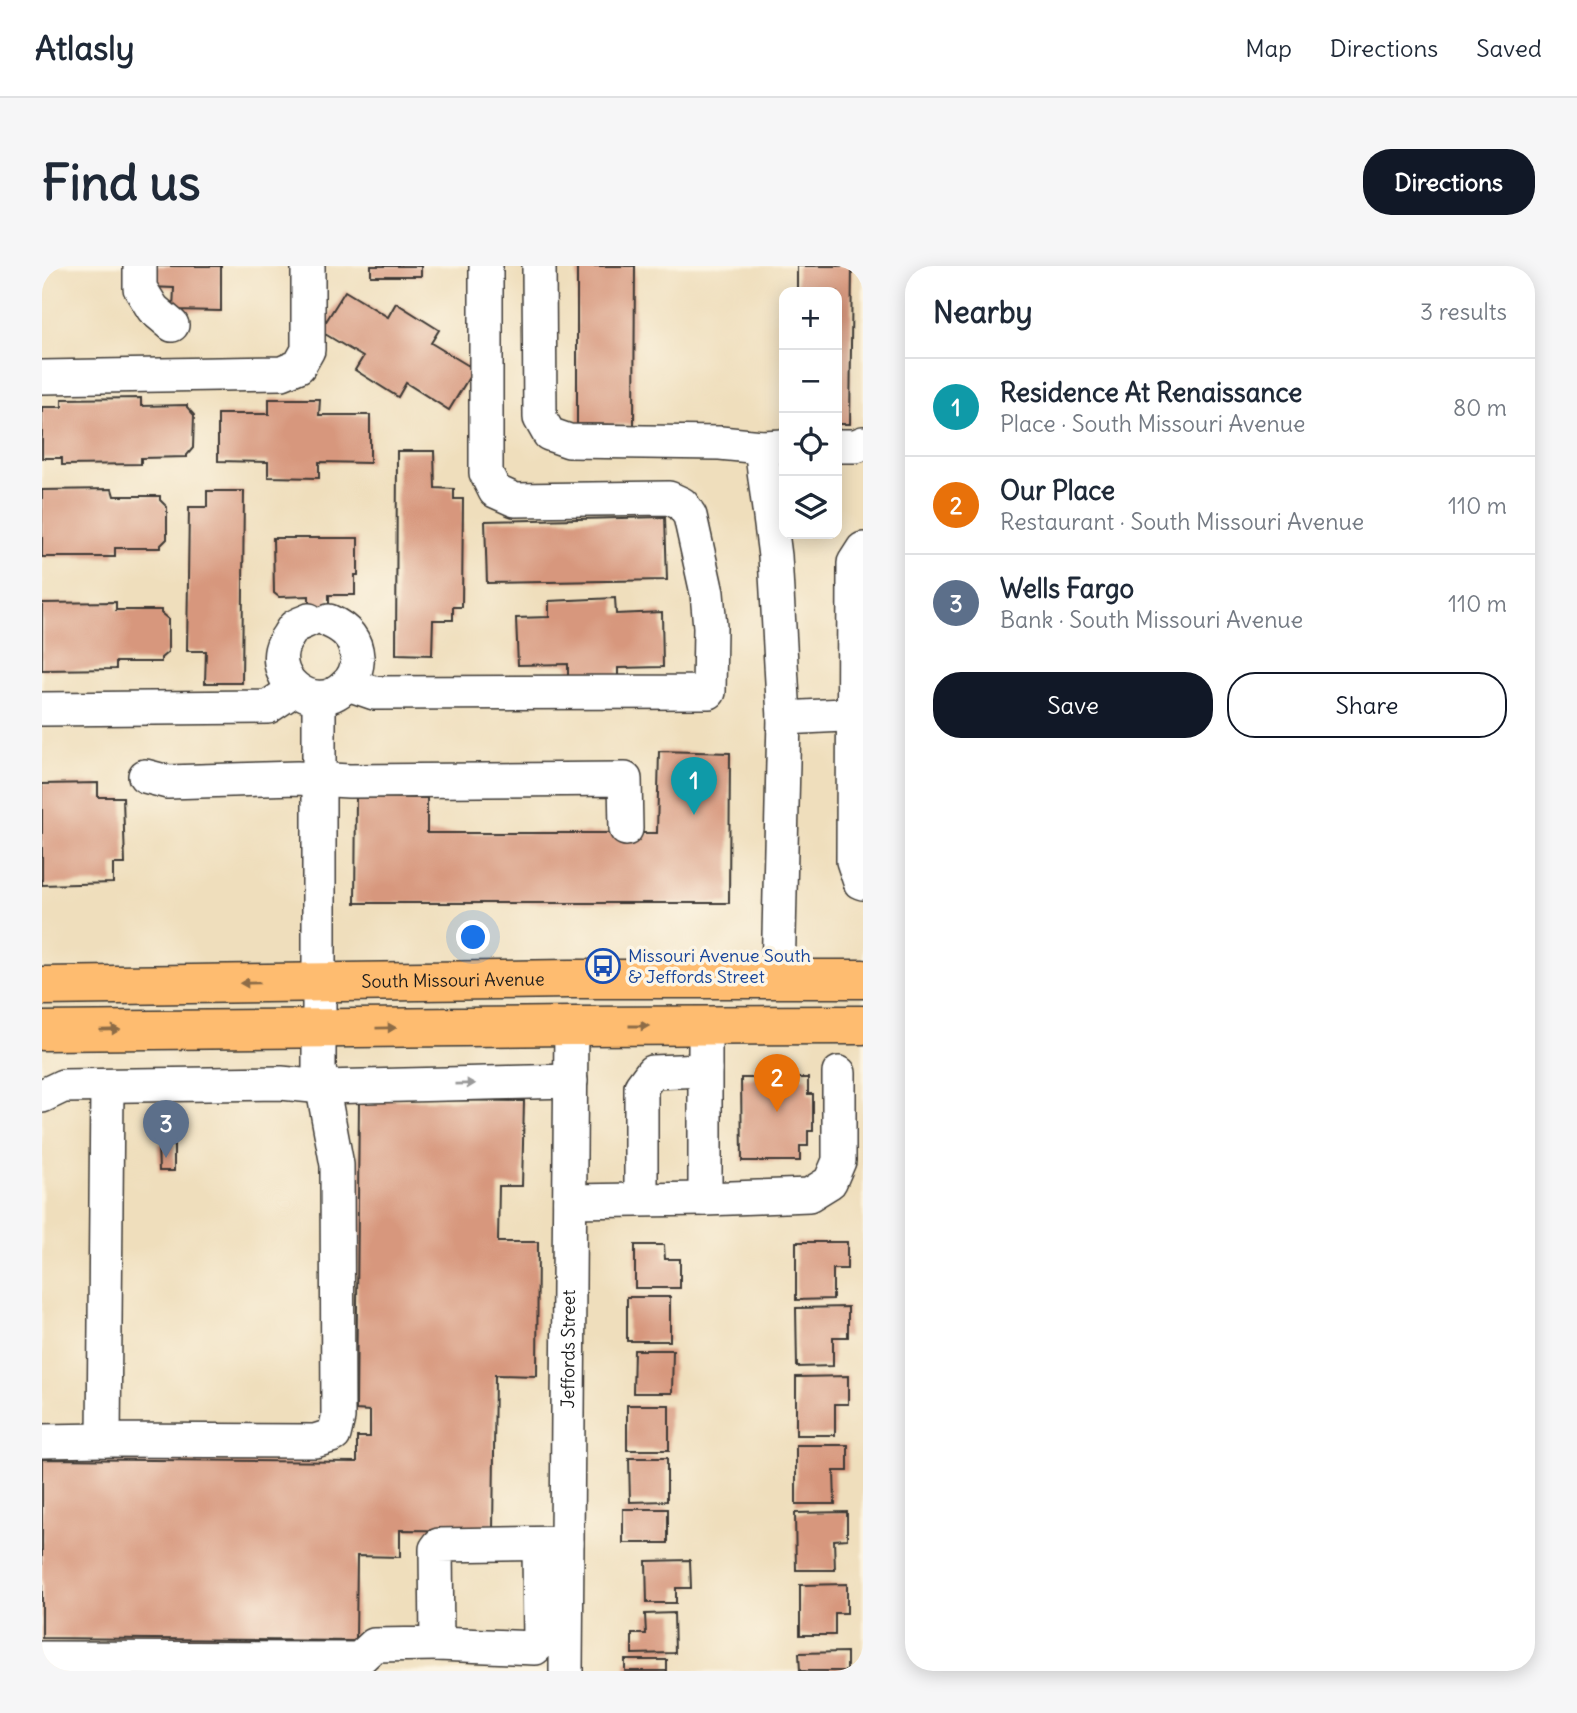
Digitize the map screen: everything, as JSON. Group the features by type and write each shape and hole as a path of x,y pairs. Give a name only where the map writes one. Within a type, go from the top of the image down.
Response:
{"main road":[{"name":"South Missouri Avenue","path":"42,986 863,979"},
{"path":"42,1031 863,1025"}],"street":[{"path":"140,266 140,288 153,309 172,325"},
{"path":"42,377 282,373 290,370 299,366 308,350 308,266"},
{"path":"42,709 268,707 320,690 355,673 358,660 350,635 341,627 319,621 295,627 284,641 281,667 286,679 320,690 374,693 709,692 710,627 707,593 690,516 682,504 669,498 515,500 495,491 486,473 486,266"},
{"path":"538,266 540,418 549,434 569,441 772,446 784,718 778,979"},
{"path":"842,446 863,443"},
{"path":"863,549 854,562 858,714 853,861 860,882 863,883"},
{"path":"42,1441 315,1441 334,1435 338,1418 337,1165 318,1068 320,690"},
{"path":"784,718 858,714"},
{"path":"145,776 168,782 297,778 349,781 625,779 626,829"},
{"name":"Jeffords Street","path":"566,1671 553,1544 570,1201 571,1026"},
{"path":"705,1026 705,1199"},
{"path":"640,1199 641,1087 652,1072 705,1070"},
{"path":"570,1201 809,1195 831,1182 851,1134 839,1073"},
{"path":"42,1096 64,1086 281,1083 323,1087 571,1081"},
{"path":"104,1440 107,1086"},
{"path":"42,1658 359,1659 374,1645 535,1647 540,1643 553,1544 439,1545 436,1549 437,1644"}],"building":[{"path":"150,266 221,266 221,311 173,310 174,288 150,287"},
{"path":"371,266 421,266 421,276 371,276"},
{"path":"577,266 635,266 634,425 577,424"},
{"path":"797,266 852,266 850,424 842,424 842,287 797,287"},
{"path":"345,291 388,317 396,303 439,330 431,343 474,369 449,410 406,383 398,397 355,370 363,357 320,331"},
{"path":"141,398 141,406 187,405 194,415 193,448 187,457 141,458 141,464 62,465 62,458 42,458 42,407 62,407 62,399"},
{"path":"269,399 320,399 319,415 370,415 370,463 319,462 319,478 268,477 268,462 218,461 218,414 269,414"},
{"path":"397,451 434,451 435,488 454,489 454,499 463,499 462,607 453,607 453,620 433,620 432,655 396,654"},
{"path":"112,489 114,496 160,496 160,500 167,507 167,539 161,548 115,548 115,557 42,557 42,490"},
{"path":"207,491 244,491 242,683 205,683 206,651 187,651 189,507 207,507"},
{"path":"665,517 667,580 487,583 485,521"},
{"path":"273,538 358,538 355,595 329,595 329,624 309,624 309,596 279,597 274,593"},
{"path":"615,598 616,614 662,612 663,667 618,668 618,677 568,679 568,664 518,665 516,618 549,617 549,601"},
{"path":"116,602 116,610 161,610 168,619 168,652 161,658 161,662 116,662 116,669 42,670 42,603"},
{"path":"659,751 730,753 729,903 355,903 356,797 427,798 427,833 657,833"},
{"path":"98,783 98,797 123,797 125,864 113,864 113,883 42,885 42,784"},
{"path":"741,1078 808,1078 808,1094 813,1094 813,1131 808,1131 808,1146 800,1146 800,1161 742,1161"},
{"path":"359,1099 524,1101 522,1186 499,1186 498,1242 538,1242 537,1376 495,1375 493,1531 400,1530 400,1557 357,1556 356,1641 42,1638 42,1459 357,1462 357,1437 370,1437 370,1411 356,1410"},
{"path":"158,1144 174,1144 174,1171 159,1171"},
{"path":"796,1242 847,1242 847,1269 833,1269 833,1299 796,1300"},
{"path":"635,1245 664,1245 665,1259 680,1259 680,1288 635,1288"},
{"path":"627,1297 670,1297 670,1341 627,1341"},
{"path":"848,1307 848,1337 833,1337 833,1366 797,1367 796,1308"},
{"path":"634,1350 673,1350 672,1393 633,1393"},
{"path":"848,1376 848,1404 835,1404 835,1435 796,1435 796,1377"},
{"path":"627,1405 669,1405 669,1450 627,1450"},
{"path":"796,1445 848,1445 848,1471 834,1471 835,1504 796,1504"},
{"path":"629,1458 667,1458 667,1501 630,1502"},
{"path":"623,1509 668,1509 668,1543 623,1543"},
{"path":"847,1512 847,1539 834,1540 835,1570 796,1570 795,1513"},
{"path":"690,1560 691,1588 676,1588 676,1603 647,1603 646,1561"},
{"path":"847,1584 847,1613 835,1613 835,1635 800,1635 800,1585"},
{"path":"674,1613 675,1653 632,1654 632,1634 646,1634 645,1614"},
{"path":"847,1652 847,1671 800,1671 799,1653"},
{"path":"625,1660 667,1660 667,1671 625,1671"}],"place":[{"name":"Residence At Renaissance","path":"694,815"},
{"name":"Missouri Avenue South & Jeffords Street","path":"603,966"},
{"name":"Our Place","path":"777,1112"},
{"name":"Wells Fargo","path":"166,1158"}]}
